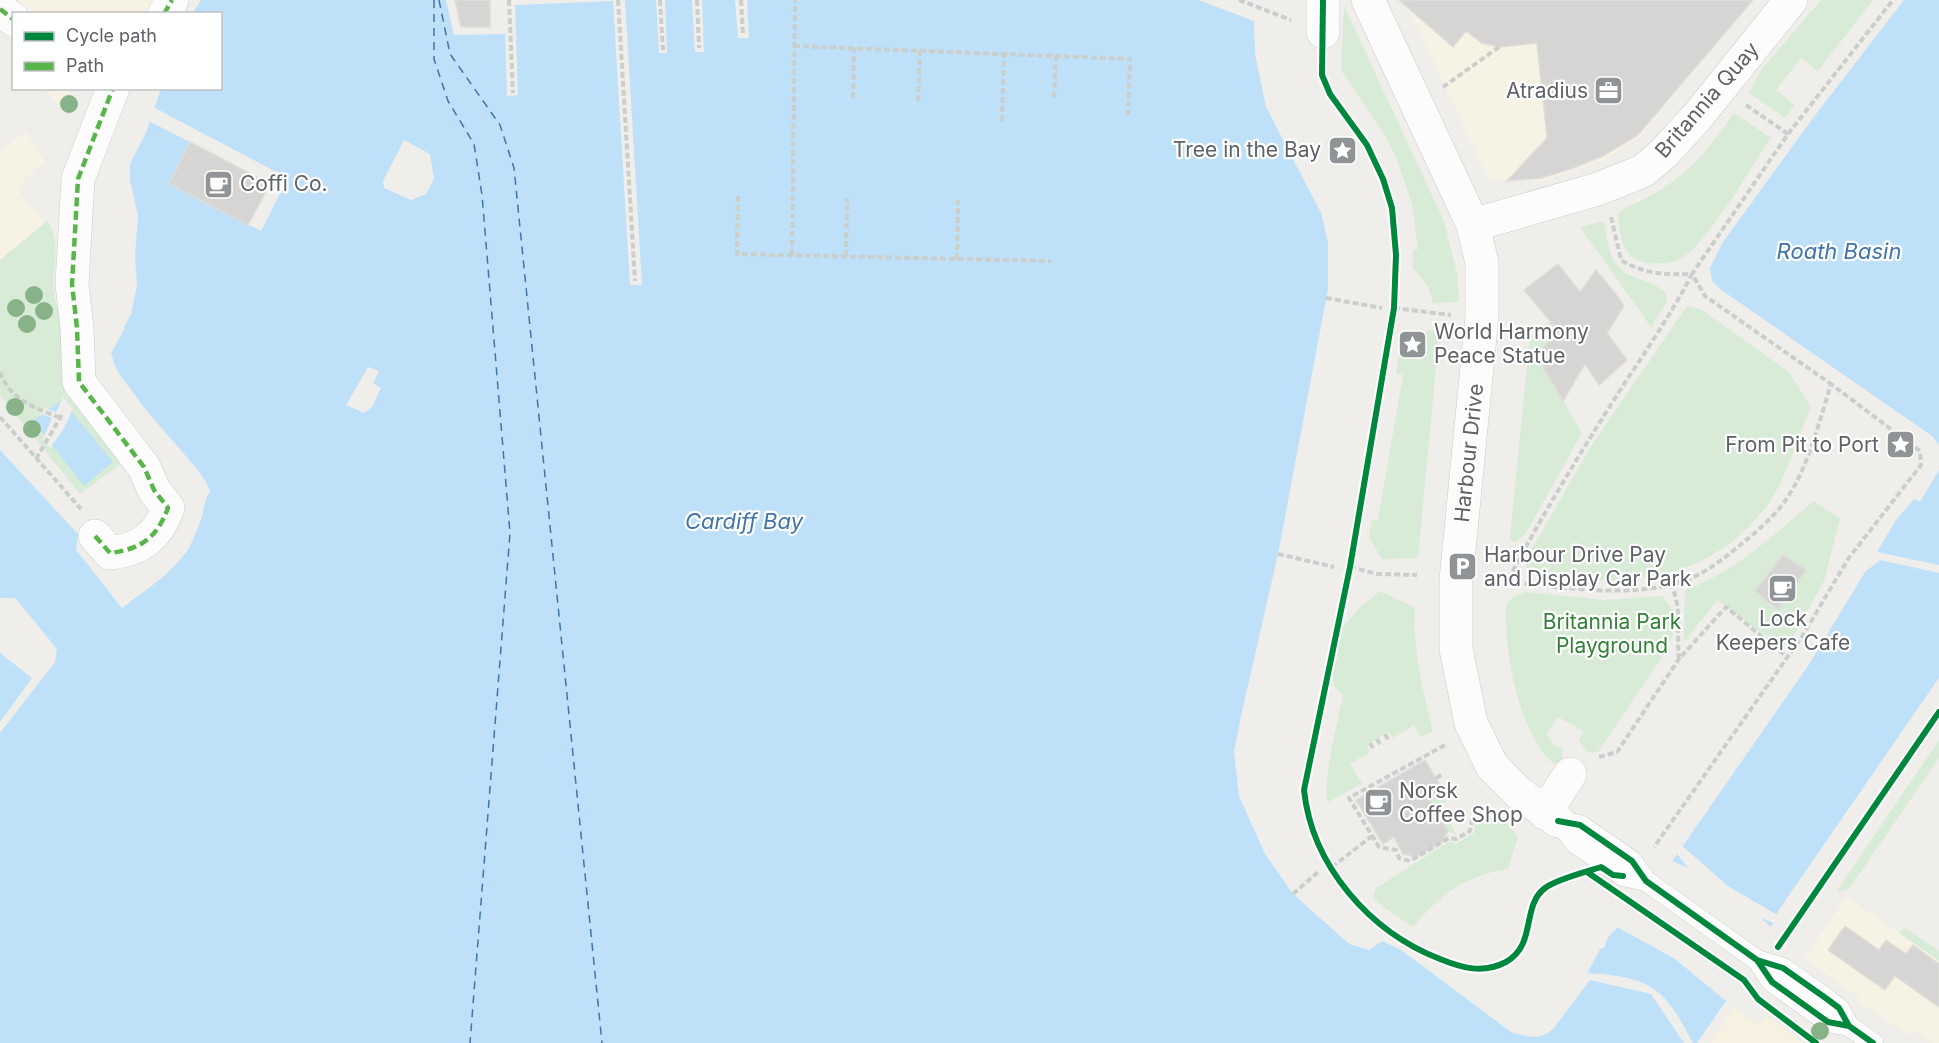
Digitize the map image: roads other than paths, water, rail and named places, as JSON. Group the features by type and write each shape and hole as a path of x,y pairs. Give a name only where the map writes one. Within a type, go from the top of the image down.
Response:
{"street":[{"path":"1323,0 1323,32"},
{"name":"Harbour Drive","path":"1368,0 1473,225 1482,263 1482,315 1456,580 1456,649 1471,723 1492,766 1520,794 1551,817"},
{"name":"Britannia Quay","path":"1473,225 1598,189 1643,171 1664,153 1791,0"},
{"path":"88,522 110,553 133,550 161,528 168,508 154,489 144,467 80,381 78,328 72,284 78,179 112,90"},
{"path":"1551,817 1570,774"}],"lane":[{"name":"Harbour Drive","path":"1551,817 1580,825 1632,861 1646,881 1757,960 1783,968 1827,999 1839,1008 1850,1026 1874,1043"}],"water":[{"name":"Cardiff Bay","path":"201,0 1199,0 1254,21 1255,54 1266,107 1321,213 1328,242 1328,289 1278,554 1234,752 1239,796 1265,854 1293,894 1349,944 1369,950 1382,941 1401,950 1511,1032 1517,1034 1534,1037 1549,1032 1590,980 1651,994 1684,1043 0,1043 0,733 55,662 57,649 15,598 0,598 0,450 78,534 76,550 122,608 173,567 189,547 195,535 210,491 208,485 131,393 115,366 111,353 131,314 137,286 135,255 138,216 130,180 130,164 146,133 161,90 222,90 222,12 194,12"},
{"name":"Roath Basin","path":"1904,0 1939,0 1939,445 1932,436 1720,289 1712,281 1710,268 1723,242 1813,118"},
{"path":"62,400 113,462 84,486 33,421"},
{"path":"1939,470 1939,565 1877,552 1896,520 1914,499 1920,502"},
{"path":"1880,560 1939,573 1939,678 1779,910 1771,927 1726,987 1729,997 1712,1026 1697,1043 1693,1043 1673,1009 1664,997 1653,989 1641,982 1626,978 1587,973 1612,933 1634,916 1808,666 1865,572"},
{"path":"0,653 32,678 0,722"}],"place":[{"name":"Atradius","path":"1609,91"},
{"name":"Tree in the Bay","path":"1342,150"},
{"name":"Coffi Co.","path":"219,184"},
{"name":"World Harmony Peace Statue","path":"1413,344"},
{"name":"From Pit to Port","path":"1900,445"},
{"name":"Harbour Drive Pay and Display Car Park","path":"1463,567"},
{"name":"Lock Keepers Cafe","path":"1783,588"},
{"name":"Norsk Coffee Shop","path":"1378,803"}],"park label":[{"name":"Britannia Park Playground","path":"1612,634"}]}
